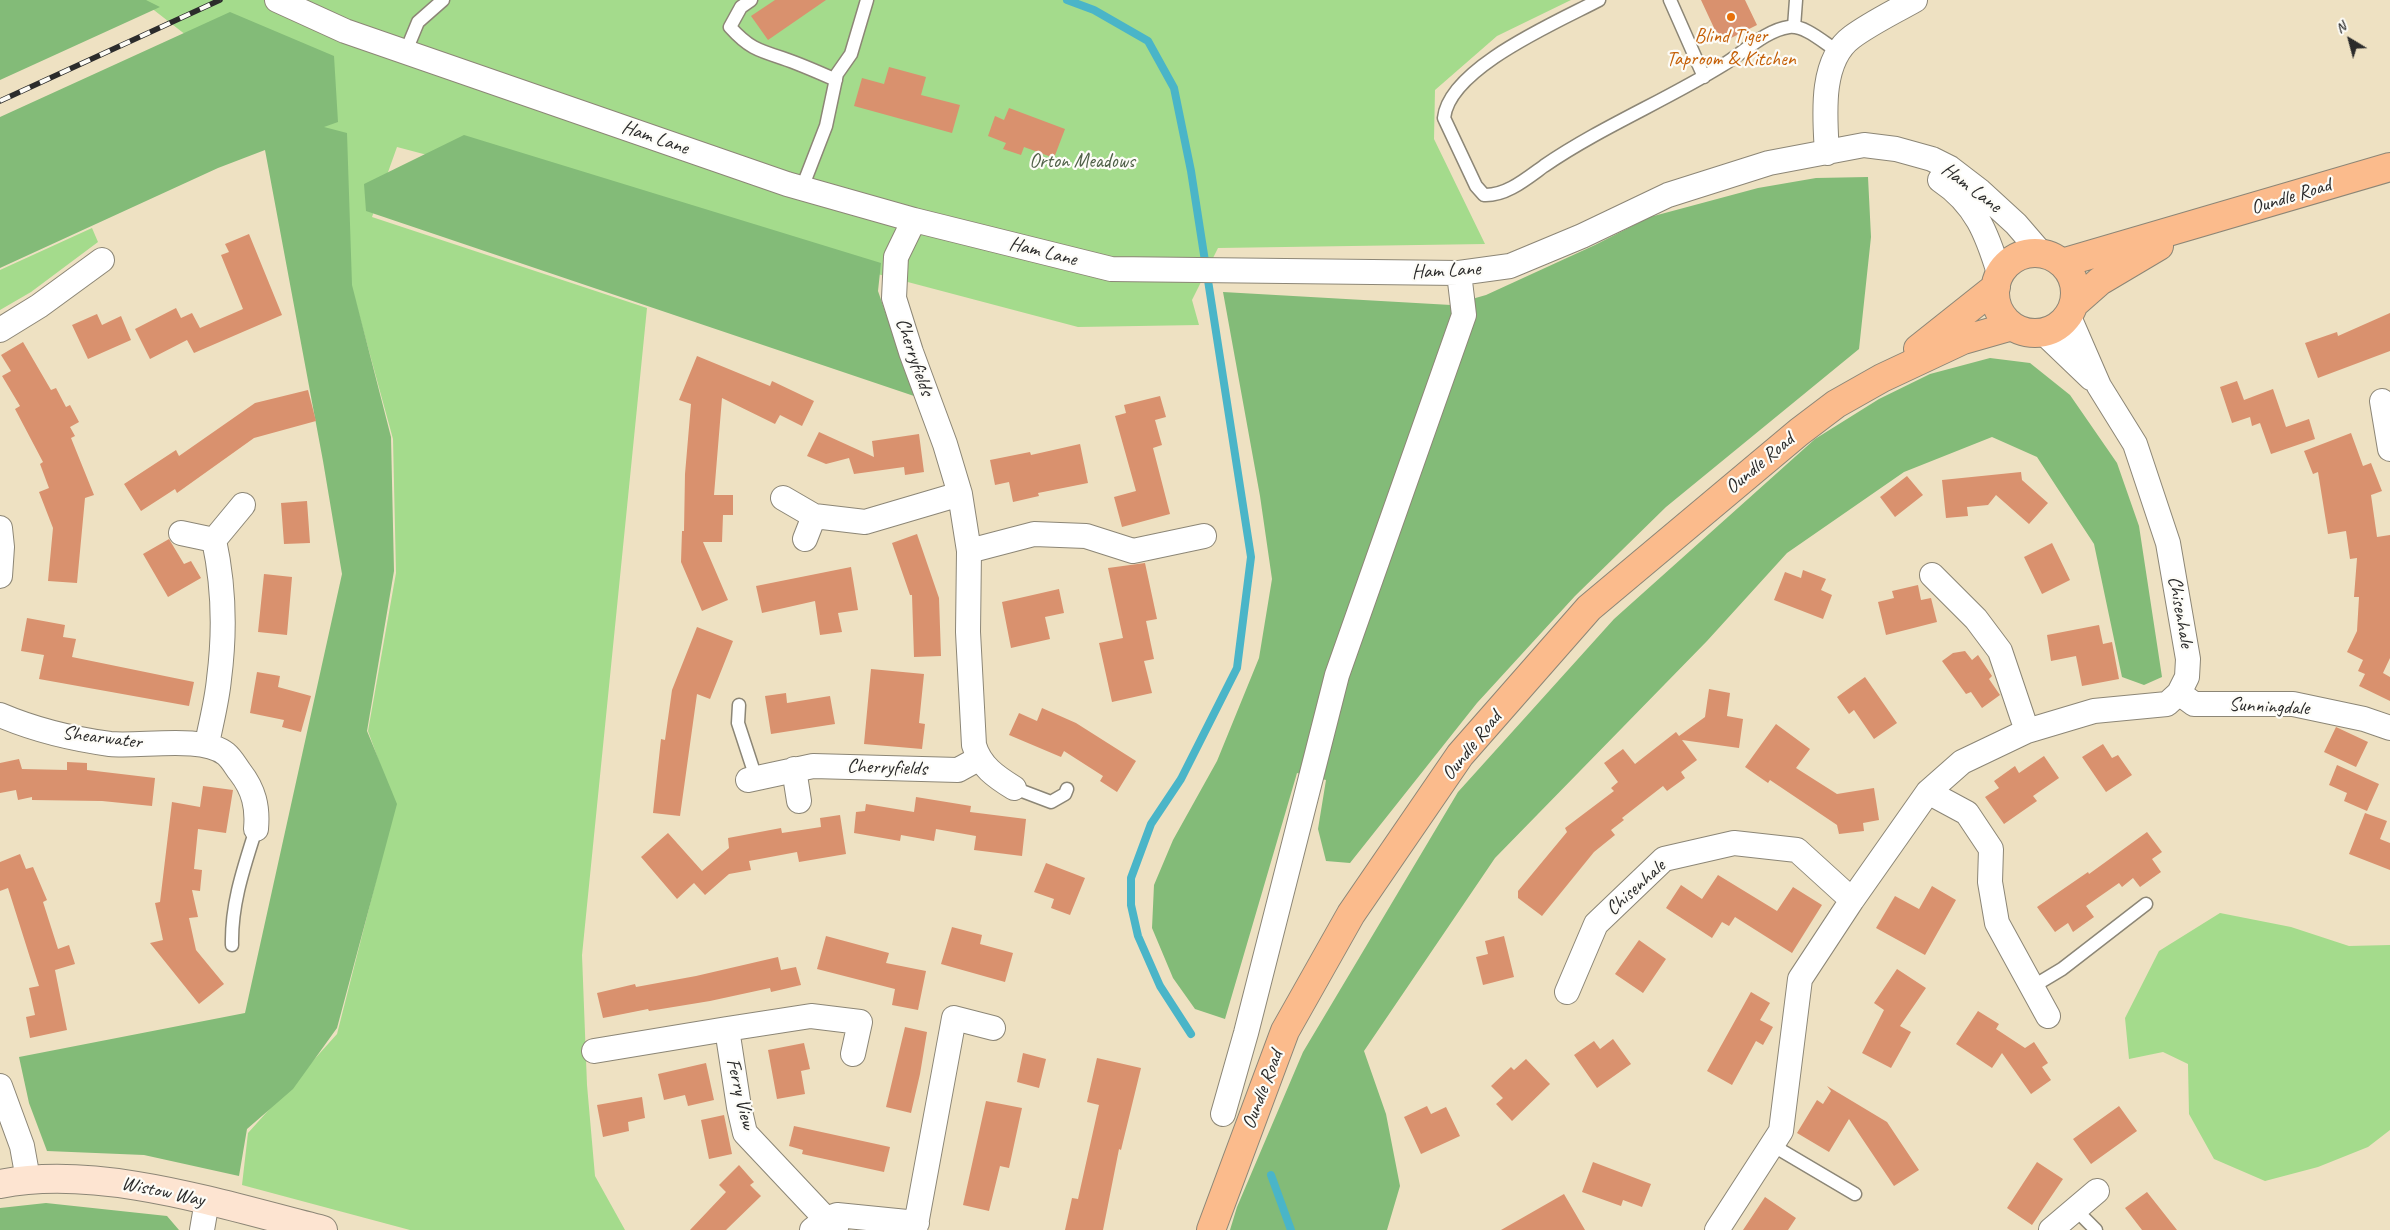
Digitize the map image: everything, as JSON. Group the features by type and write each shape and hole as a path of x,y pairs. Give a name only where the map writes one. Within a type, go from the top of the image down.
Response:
{"main road":[{"name":"Oundle Road","path":"2052,258 2193,227 2390,167"},
{"name":"Oundle Road","path":"2072,310 2100,281 2193,227"},
{"path":"2027,254 2052,258 2071,274 2076,287 2072,310 2055,329 2044,333 2030,334 2012,326 2002,315 1996,302 1997,280 2014,259 2027,254"},
{"name":"Oundle Road","path":"1882,378 1997,280"},
{"name":"Oundle Road","path":"1211,1230 1285,1031 1351,914 1460,755 1589,608 1798,432 1836,404 1882,378 1963,340 2012,326"}],"street":[{"name":"Ham Lane","path":"278,0 345,31 802,188 914,220 1111,269 1459,273 1510,266 1582,236 1668,195 1769,163 1864,145 1896,149 1932,159 1950,168 1980,191 2052,258"},
{"path":"1827,153 1827,90 1832,67 1838,52 1850,38 1914,0"},
{"name":"Ham Lane","path":"1827,153 1893,163 1940,180 1958,192 1975,213 1988,238 1997,280"},
{"name":"Cherryfields","path":"752,779 813,766 958,770 978,759 974,745 969,641 969,551 960,494 945,444 911,352 894,298 896,257 914,220"},
{"path":"0,330 39,306 102,260"},
{"path":"1248,1129 1217,1110 1246,1033 1337,675 1464,315 1459,273"},
{"name":"Chisenhale","path":"2072,310 2099,386 2135,444 2168,543 2188,659 2187,677 2179,693"},
{"name":"Chisenhale","path":"2044,333 2099,386"},
{"path":"2382,401 2390,450"},
{"path":"783,498 814,516 865,522 960,494"},
{"path":"244,505 214,540 222,600 223,638 219,681 207,744 227,755 249,784 258,809 256,829"},
{"path":"805,539 814,516"},
{"path":"0,528 2,547 0,576"},
{"path":"181,533 214,540"},
{"path":"969,551 1034,534 1086,536 1133,551 1204,536"},
{"path":"1932,575 1976,619 2000,651 2027,731"},
{"path":"1717,1230 1781,1131 1800,979 1852,900 1928,792 1962,762 2027,731 2094,711 2167,704 2179,693"},
{"name":"Sunningdale","path":"2179,693 2194,704 2293,704 2364,719 2390,728"},
{"name":"Shearwater","path":"0,715 24,725 70,737 112,744 207,744"},
{"path":"978,759 998,778 1014,788"},
{"path":"794,769 799,801"},
{"path":"1928,792 1967,813 1991,849 1990,882 1997,923 2048,1016"},
{"name":"Chisenhale","path":"1566,992 1596,924 1664,859 1734,843 1797,850 1852,900"},
{"name":"Ferry View","path":"594,1051 811,1016 860,1022 853,1054"},
{"name":"Ferry View","path":"727,1029 739,1107 746,1133 825,1226 836,1215 916,1226 945,1016 993,1028"},
{"path":"0,1086 22,1146 28,1179"},
{"name":"Wistow Way","path":"0,1184 28,1179 113,1182 207,1201 323,1230"},
{"path":"2051,1230 2097,1191"},
{"path":"202,1230 207,1201"}],"lane":[{"path":"406,51 418,22 443,0"},
{"path":"751,0 742,7 730,27 742,40 763,53 782,58 836,80"},
{"path":"802,188 826,126 836,80 851,54 867,0"},
{"path":"1599,0 1520,41 1490,60 1452,94 1445,108 1444,118 1476,186 1484,195 1495,196 1506,191 1564,152 1704,77 1770,34 1788,27 1801,28 1838,52"},
{"path":"1670,0 1704,77"},
{"path":"1794,27 1796,0"},
{"path":"739,705 738,724 752,779"},
{"path":"1014,788 1051,802 1065,794 1067,789"},
{"path":"232,945 232,925 238,885 256,829"},
{"path":"2032,987 2062,969 2146,904"},
{"path":"1772,1145 1855,1194"},
{"path":"2075,1209 2096,1230"}],"green space":[{"path":"0,0 146,0 160,7 0,80"},
{"name":"Orton Meadows","path":"141,0 1571,0 1497,36 1435,90 1434,139 1485,244 1218,248 1192,300 1199,325 1078,327 397,147 372,217 647,308 582,955 587,1085 595,1176 625,1230 410,1230 242,1185 248,1133 337,1034 395,806 368,731 396,573 393,439 351,285 295,120"},
{"path":"230,12 334,56 338,122 324,127 347,133 352,285 391,437 394,571 367,731 397,804 337,1028 293,1089 247,1129 239,1176 144,1155 47,1151 29,1103 19,1057 245,1013 342,574 265,150 218,168 0,268 0,117"},
{"path":"464,135 881,263 878,291 914,396 366,211 364,184"},
{"path":"1868,177 1871,237 1859,349 1666,507 1575,596 1477,703 1350,863 1326,861 1318,829 1326,780 1297,773 1225,1019 1195,1009 1173,978 1152,928 1154,885 1173,840 1217,761 1259,658 1272,579 1260,496 1223,292 1451,305 1486,295 1595,245 1650,217 1758,188 1816,178"},
{"path":"92,228 98,242 31,292 0,310 0,270"},
{"path":"1990,358 2030,363 2070,395 2117,463 2139,526 2162,677 2144,685 2122,677 2094,544 2037,457 1992,437 1904,472 1787,553 1707,641 1495,858 1364,1051 1386,1114 1400,1186 1387,1230 1230,1230 1237,1207 1303,1052 1458,792 1614,619 1815,439 1879,399 1930,374"},
{"path":"2220,913 2291,927 2349,946 2390,945 2390,1130 2368,1147 2318,1167 2265,1181 2214,1159 2189,1114 2188,1064 2163,1052 2129,1059 2125,1018 2159,951"},
{"path":"46,1203 167,1216 179,1230 0,1230 0,1208"}],"building":[{"path":"775,0 826,0 768,40 751,16"},
{"name":"Blind Tiger Taproom & Kitchen","path":"1701,0 1745,0 1757,25 1721,43"},
{"path":"889,67 926,77 921,95 960,105 952,133 854,106 862,78 884,84"},
{"path":"1009,108 1065,129 1054,158 1024,147 1021,155 1003,149 1006,143 988,136 995,116 1004,120"},
{"path":"249,234 282,315 194,353 187,340 150,359 135,329 176,308 181,318 192,313 200,328 243,309 221,255 229,252 225,244"},
{"path":"2390,313 2390,351 2318,378 2305,343 2337,332 2338,336"},
{"path":"97,314 102,325 121,316 131,340 88,359 72,325"},
{"path":"23,342 51,390 56,388 66,407 70,405 79,422 70,427 75,436 71,438 94,495 85,498 77,583 48,581 53,528 39,492 49,488 40,464 43,462 15,409 20,406 2,376 11,371 1,355"},
{"path":"697,356 770,386 772,381 814,401 802,426 780,415 775,424 722,398 714,495 733,495 733,515 723,515 722,542 703,542 728,600 702,611 681,562 682,531 684,531 685,474 691,404 679,400"},
{"path":"2237,381 2244,400 2273,389 2286,427 2309,419 2315,439 2271,454 2260,423 2252,426 2250,417 2232,423 2220,387"},
{"path":"308,390 316,421 254,438 177,493 175,489 141,511 124,484 176,450 179,456 255,403"},
{"path":"1160,396 1166,417 1155,420 1162,445 1153,448 1170,514 1122,527 1114,497 1136,491 1115,416 1126,413 1124,405"},
{"path":"819,432 874,457 872,441 919,434 924,472 905,475 904,467 854,474 849,458 826,464 807,456"},
{"path":"2351,433 2363,466 2371,463 2382,491 2371,495 2377,537 2390,535 2390,658 2383,673 2390,677 2390,701 2359,686 2365,674 2358,671 2363,660 2347,652 2357,631 2359,597 2354,597 2357,558 2350,559 2346,531 2328,534 2318,472 2313,474 2304,451"},
{"path":"1080,444 1088,483 1038,493 1039,496 1013,502 1009,482 995,485 990,460 1030,452 1031,455"},
{"path":"2021,472 2022,480 2048,503 2029,524 1996,495 1988,505 1967,507 1968,516 1946,518 1942,480"},
{"path":"1907,476 1923,495 1895,517 1880,497"},
{"path":"307,501 310,543 284,544 281,503"},
{"path":"917,534 939,598 941,656 914,657 912,595 910,595 892,543"},
{"path":"169,539 184,564 191,561 201,578 168,597 143,554"},
{"path":"2052,543 2070,580 2042,594 2024,557"},
{"path":"1145,563 1157,619 1146,621 1154,659 1144,661 1152,693 1112,702 1099,643 1123,638 1108,568"},
{"path":"851,567 858,610 838,613 842,632 820,635 815,601 762,613 756,586"},
{"path":"1803,570 1826,579 1821,590 1832,595 1823,619 1774,600 1785,572 1801,578"},
{"path":"264,574 292,577 287,635 258,632"},
{"path":"1918,585 1921,600 1931,598 1937,622 1886,635 1878,602 1894,598 1892,591"},
{"path":"1059,589 1064,613 1045,617 1050,639 1011,648 1002,602"},
{"path":"27,618 65,625 63,637 76,639 72,657 194,682 189,706 39,679 44,655 21,651"},
{"path":"2099,625 2103,644 2112,642 2119,679 2082,686 2076,656 2051,661 2047,635"},
{"path":"697,627 733,641 710,699 697,694 680,816 653,813 661,739 665,740 672,690"},
{"path":"1965,651 1972,660 1978,655 1992,676 1989,679 2000,695 1982,708 1971,692 1966,694 1942,661 1953,653"},
{"path":"871,669 924,674 919,723 925,724 922,749 864,744"},
{"path":"257,672 280,676 278,687 311,696 301,732 282,727 284,720 250,713"},
{"path":"1865,677 1897,723 1874,739 1854,710 1849,714 1837,697"},
{"path":"1709,689 1730,693 1727,716 1743,719 1739,748 1682,740 1697,760 1681,772 1685,778 1667,791 1663,786 1622,818 1624,820 1611,830 1615,835 1594,852 1542,916 1518,898 1518,891 1567,832 1565,828 1614,791 1611,788 1618,782 1604,763 1623,749 1635,764 1676,732 1679,736 1705,717"},
{"path":"786,693 787,703 830,696 835,724 771,734 765,696"},
{"path":"1042,708 1076,723 1136,761 1117,792 1100,781 1103,776 1064,751 1061,757 1009,735 1019,713 1037,721"},
{"path":"1776,724 1810,749 1796,768 1837,794 1874,788 1879,820 1863,823 1864,831 1839,834 1837,825 1770,780 1768,783 1745,767"},
{"path":"2336,727 2368,742 2356,767 2324,752"},
{"path":"2103,744 2112,758 2118,755 2132,775 2106,792 2082,757"},
{"path":"2044,756 2059,778 2033,796 2037,801 2004,824 1985,797 1999,788 1994,781 2015,766 2019,773"},
{"path":"19,759 22,769 67,770 67,762 87,763 87,770 155,778 152,806 102,801 32,800 32,797 18,800 16,790 0,793 0,763"},
{"path":"2337,765 2379,784 2367,811 2344,801 2347,793 2329,785"},
{"path":"203,786 233,790 226,833 198,829 194,869 202,870 200,891 192,890 198,917 189,918 196,950 224,984 199,1004 150,943 163,940 155,903 160,902 172,802 200,807"},
{"path":"916,797 971,806 970,812 1026,819 1022,856 974,850 976,836 936,829 934,841 901,835 900,841 854,833 856,812 865,811 866,804 914,812"},
{"path":"2365,813 2387,821 2380,839 2390,843 2390,870 2349,854"},
{"path":"840,815 846,854 799,862 797,852 749,861 751,870 729,874 705,895 694,883 677,899 641,857 668,833 702,871 729,848 728,838 781,828 782,833 821,827 820,818"},
{"path":"2147,832 2162,852 2152,859 2161,872 2140,887 2133,878 2122,887 2119,883 2086,906 2094,917 2073,932 2068,923 2055,932 2037,907 2088,872 2089,874"},
{"path":"20,854 26,869 33,867 47,900 43,902 58,949 69,945 75,964 55,970 67,1030 30,1038 26,1017 35,1015 29,988 39,986 8,888 0,891 0,862"},
{"path":"1046,863 1085,878 1070,915 1051,908 1054,899 1034,892"},
{"path":"1718,875 1777,911 1793,887 1822,905 1792,953 1735,917 1729,926 1722,922 1712,938 1666,908 1681,885 1702,899"},
{"path":"1932,886 1956,900 1925,955 1876,928 1895,896 1919,909"},
{"path":"952,927 982,935 980,944 1013,953 1005,982 941,964"},
{"path":"826,936 889,953 886,963 926,971 918,1010 892,1005 895,989 817,969"},
{"path":"1504,936 1514,977 1483,985 1476,957 1488,954 1485,941"},
{"path":"1639,940 1666,959 1643,993 1615,974"},
{"path":"778,957 781,970 796,967 801,985 771,992 770,988 710,1001 649,1011 648,1009 603,1018 597,993 635,984 636,987 696,976"},
{"path":"1897,969 1926,988 1900,1026 1911,1032 1891,1068 1862,1053 1884,1010 1874,1003"},
{"path":"1751,992 1770,1003 1760,1020 1773,1027 1763,1045 1756,1041 1732,1085 1707,1071"},
{"path":"1978,1011 1999,1024 1996,1029 2025,1048 2034,1042 2048,1063 2042,1067 2051,1080 2031,1094 2002,1053 1992,1068 1956,1044"},
{"path":"905,1027 927,1032 911,1113 886,1107"},
{"path":"1613,1039 1631,1064 1597,1088 1574,1055 1594,1041 1600,1049"},
{"path":"804,1043 810,1069 801,1071 805,1094 777,1099 768,1050"},
{"path":"1023,1053 1046,1059 1039,1088 1017,1082"},
{"path":"1097,1058 1141,1068 1121,1150 1119,1149 1103,1230 1065,1230 1072,1198 1078,1199 1099,1105 1087,1102"},
{"path":"1526,1059 1550,1084 1512,1121 1496,1104 1503,1098 1491,1086 1511,1067 1514,1070"},
{"path":"706,1063 714,1100 688,1106 685,1095 664,1100 658,1074"},
{"path":"1827,1086 1887,1122 1919,1170 1894,1186 1849,1119 1829,1152 1797,1133 1817,1100 1823,1104 1831,1091"},
{"path":"642,1097 645,1118 628,1122 629,1131 603,1137 597,1105"},
{"path":"986,1101 1022,1108 1009,1168 1000,1166 989,1211 963,1205"},
{"path":"1427,1106 1431,1114 1446,1107 1460,1136 1421,1154 1404,1117"},
{"path":"2119,1106 2137,1131 2091,1164 2073,1139"},
{"path":"724,1115 732,1154 709,1159 701,1120"},
{"path":"794,1126 890,1147 884,1172 802,1154 803,1150 789,1146"},
{"path":"1593,1162 1651,1184 1642,1207 1623,1200 1621,1206 1582,1192"},
{"path":"2037,1162 2063,1179 2032,1225 2007,1208"},
{"path":"739,1165 754,1182 750,1185 761,1196 726,1230 690,1230 726,1192 719,1185"},
{"path":"2147,1192 2177,1230 2142,1230 2125,1208"},
{"path":"1564,1194 1585,1230 1501,1230"},
{"path":"1765,1197 1796,1218 1788,1230 1743,1230"}],"waterway":[{"path":"1067,0 1094,10 1148,41 1174,88 1191,171 1251,557 1237,668 1181,779 1151,824 1131,878 1131,905 1138,936 1160,986 1191,1034"},
{"path":"1271,1175 1291,1230"}],"railway":[{"path":"0,101 220,0"}],"place":[{"name":"Blind Tiger Taproom & Kitchen","path":"1731,17"}]}
